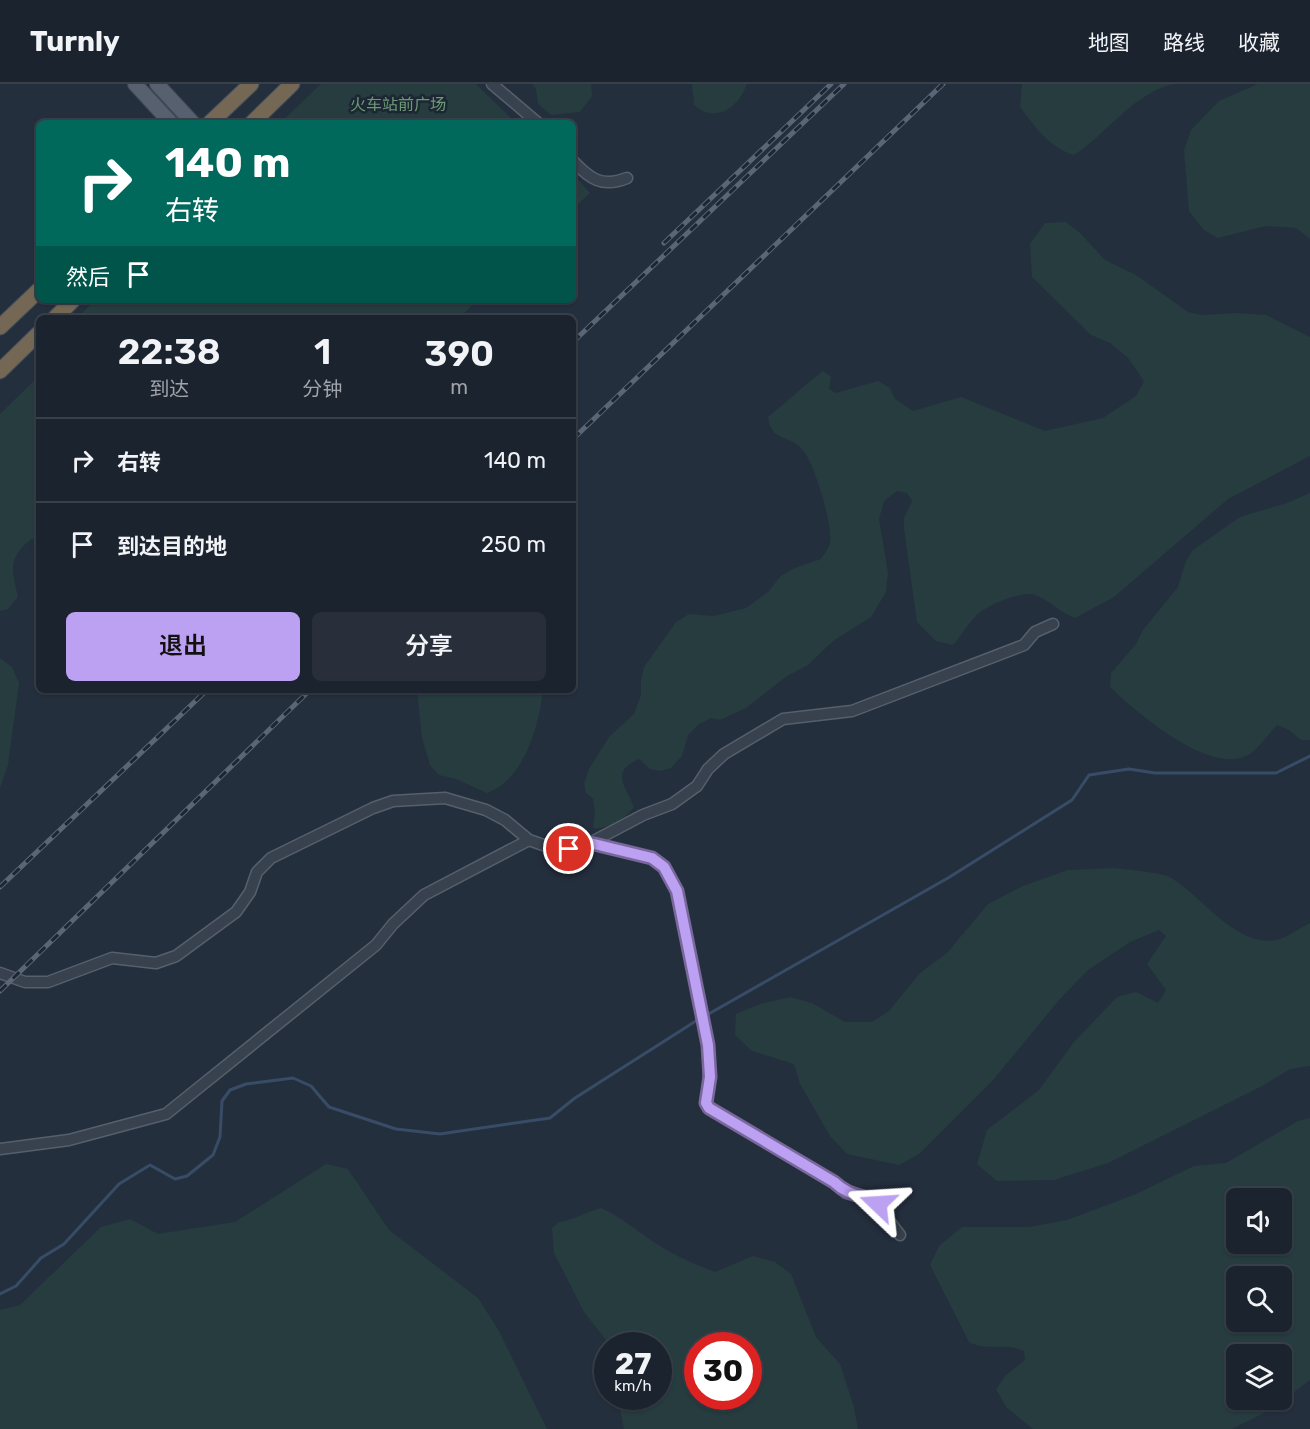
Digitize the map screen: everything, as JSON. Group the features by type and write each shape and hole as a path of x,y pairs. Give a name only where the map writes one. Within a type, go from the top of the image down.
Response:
{"highway":[{"path":"213,120 251,84"},
{"path":"255,120 292,84"},
{"path":"0,327 36,293"},
{"path":"0,371 36,336"}],"main road":[{"path":"135,84 168,120"},
{"path":"156,84 190,120"}],"street":[{"path":"492,84 534,120"},
{"path":"576,163 588,175 603,183 609,184 627,178"},
{"path":"0,973 25,982 48,982 112,958 156,963 176,956 236,912 250,892 257,872 271,858 350,818 393,801 445,798 486,810 505,820 529,840 569,849 590,843 643,815 672,804 698,786 708,769 724,754 783,719 852,711 1024,645 1035,632 1053,624"},
{"path":"0,1149 69,1140 166,1114 376,945 393,924 424,895 529,840"},
{"path":"590,843 652,858 664,867 677,891 708,1045 710,1077 706,1103 709,1108 834,1182 846,1193 874,1201 900,1235"}],"green space":[{"name":"火车站前广场","path":"321,84 476,84 513,120 283,120"},
{"path":"532,84 591,84 592,96 580,112 551,115 538,104 536,89"},
{"path":"692,84 747,84 732,106 725,111 710,113 694,105"},
{"path":"1022,84 1173,84 1158,89 1132,105 1074,155 1050,142 1020,107"},
{"path":"1258,84 1310,84 1310,239 1296,228 1266,226 1218,238 1204,230 1189,211 1184,150 1191,130 1219,101"},
{"path":"576,177 590,193 576,206"},
{"path":"1066,222 1080,233 1105,260 1136,275 1188,312 1202,315 1236,313 1266,315 1310,337 1310,456 1228,499 1114,597 1075,618 1040,597 1022,595 1004,600 980,612 953,645 936,641 917,622 904,529 904,518 912,501 907,493 897,491 884,501 879,519 888,573 886,592 871,617 833,641 808,665 787,676 746,708 720,720 711,718 699,724 688,735 682,756 671,768 660,771 650,769 639,759 630,764 624,769 622,780 634,807 616,822 604,827 593,828 595,812 593,799 586,793 584,783 589,769 609,737 634,714 641,695 644,667 676,622 689,614 714,616 746,608 768,592 780,577 792,569 821,559 828,549 829,522 812,466 802,449 773,431 768,417 816,376 823,371 831,377 829,389 836,393 878,381 890,388 895,399 913,411 961,397 1045,431 1103,418 1136,396 1144,381 1128,358 1110,343 1091,335 1032,277 1030,244 1045,223"},
{"path":"92,303 475,303 462,315 81,314"},
{"path":"36,379 36,540 31,539 18,553 13,572 18,597 8,609 0,611 0,414"},
{"path":"1310,493 1310,740 1301,740 1289,730 1277,725 1248,755 1232,759 1214,757 1194,749 1155,725 1122,698 1110,687 1111,673 1136,644 1143,630 1178,587 1186,561 1193,550 1240,517 1287,503"},
{"path":"0,658 12,667 19,683 8,765 0,788"},
{"path":"417,693 543,693 533,735 520,764 500,786 487,793 456,779 439,775 430,765 422,738"},
{"path":"1115,868 1154,873 1173,879 1234,929 1262,940 1281,939 1310,923 1310,1066 1290,1069 1264,1085 1108,1163 1054,1180 997,1181 977,1164 987,1130 1039,1090 1074,1042 1117,997 1136,992 1158,1003 1166,990 1147,964 1166,936 1159,930 1130,942 1088,970 1059,1000 994,1079 919,1154 899,1165 847,1154 830,1136 800,1084 794,1064 752,1051 735,1035 736,1014 760,1004 790,997 812,1003 845,1022 872,1022 889,1011 920,973 947,953 988,904 1023,886 1068,870"},
{"path":"1310,1118 1310,1380 1292,1394 1292,1344 1226,1344 1226,1410 1270,1410 1232,1429 1033,1429 1006,1407 996,1389 1006,1375 1025,1360 1024,1351 1010,1347 976,1345 969,1342 930,1265 939,1246 962,1227 1029,1227 1067,1220 1136,1194 1194,1166 1226,1163 1298,1121"},
{"path":"326,1164 348,1169 389,1230 478,1298 499,1331 547,1429 0,1429 0,1310 20,1305 101,1227 130,1219 158,1234 235,1222"},
{"path":"601,1208 664,1248 715,1272 753,1256 775,1262 791,1274 816,1337 840,1364 854,1407 858,1429 624,1429 620,1410 672,1410 672,1332 600,1332 584,1312 554,1253 552,1228 559,1222"}],"waterway":[{"path":"705,1016 948,878 1072,800 1089,775 1129,769 1155,773 1276,773 1310,756"},
{"path":"0,1294 16,1286 41,1258 64,1244 119,1184 150,1165 175,1179 187,1176 213,1155 220,1137 222,1101 230,1090 246,1084 293,1078 311,1086 329,1107 396,1129 440,1134 550,1118 575,1098 699,1019"}],"railway":[{"path":"664,243 831,84"},
{"path":"576,339 844,84"},
{"path":"576,436 943,84"},
{"path":"0,887 204,693"},
{"path":"0,991 307,693"}],"route":[{"path":"569,849 590,843 652,858 664,867 671,878 677,891 708,1045 710,1077 706,1103 709,1108 834,1182 846,1193 869,1198 878,1204"}]}
